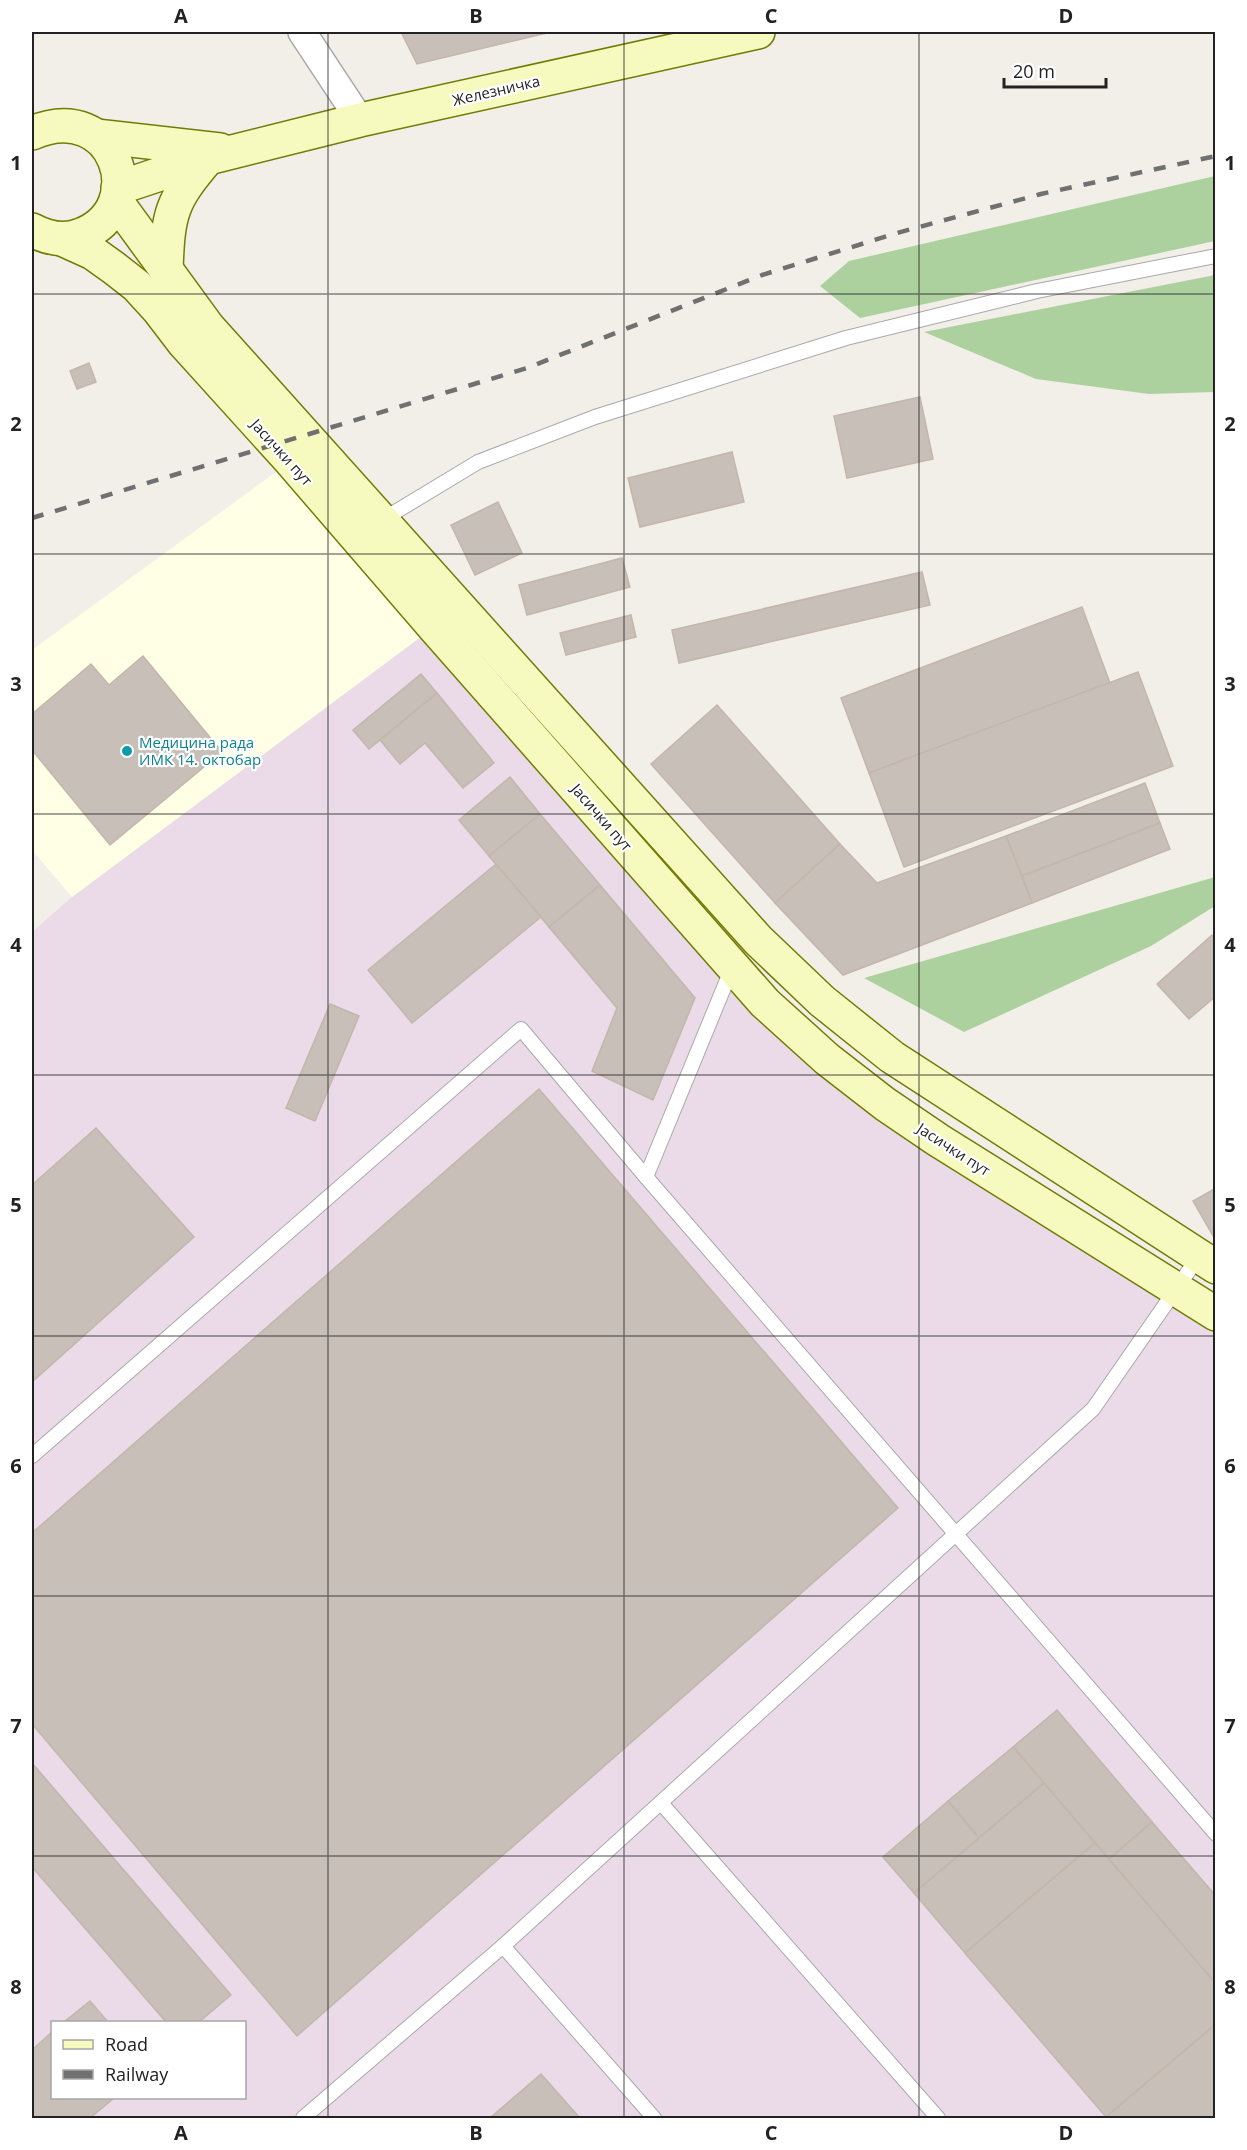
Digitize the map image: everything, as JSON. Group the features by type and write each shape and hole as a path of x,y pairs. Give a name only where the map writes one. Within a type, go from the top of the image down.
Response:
{"main road":[{"name":"Железничка","path":"117,195 221,154 360,120 758,32"},
{"name":"Железничка","path":"36,125 72,125 96,136 221,154"},
{"path":"41,235 76,237 94,228 109,214 117,195 118,174 107,146 96,136"},
{"path":"166,270 168,227 173,207 184,186 221,154"},
{"name":"Јасички пут","path":"117,195 166,270 208,327 758,940 822,1001 892,1057 1207,1262"},
{"name":"Јасички пут","path":"41,235 93,253 144,294 184,343 291,461 774,1011 827,1059 885,1104 1215,1314"}],"street":[{"path":"302,32 360,120"}],"lane":[{"path":"381,520 478,462 595,417 846,338 1037,291 1215,256"},
{"path":"646,1177 733,966"},
{"path":"32,1456 521,1029 646,1177 1215,1834"},
{"path":"303,2118 503,1946 1093,1409 1178,1289 1207,1262"},
{"path":"661,1803 938,2118"},
{"path":"503,1946 654,2118"}],"shaded area":[{"path":"291,461 434,627 72,897 32,850 32,650"},
{"path":"434,627 765,1003 1215,1313 1215,2118 32,2118 32,932 72,897"}],"green space":[{"path":"1215,176 1215,241 860,318 820,286 849,261"},
{"path":"1215,275 1215,392 1149,394 1036,379 924,332"},
{"path":"1215,877 1215,906 1151,946 964,1032 864,978"}],"building":[{"path":"401,32 551,32 417,64"},
{"path":"89,363 96,382 77,389 70,371"},
{"path":"920,397 933,459 847,478 834,416"},
{"path":"732,452 744,502 640,527 628,478"},
{"path":"498,502 522,553 475,575 451,525"},
{"path":"622,558 630,587 527,615 519,585"},
{"path":"922,572 930,605 679,663 672,630"},
{"path":"1082,607 1110,683 869,773 841,698"},
{"path":"631,615 636,637 566,655 560,633"},
{"name":"Медицина рада ИМК 14. октобар","path":"143,656 222,752 110,845 32,750 32,714 91,664 109,685"},
{"path":"1138,672 1173,766 904,867 869,773"},
{"path":"421,674 437,693 369,749 353,730"},
{"path":"437,693 494,763 463,788 425,743 400,764 380,740"},
{"path":"717,705 840,844 775,903 651,764"},
{"path":"510,777 540,814 489,856 459,820"},
{"path":"1145,783 1160,823 1022,876 1006,836"},
{"path":"540,814 600,885 549,927 489,856"},
{"path":"1160,823 1170,849 1032,903 1022,876"},
{"path":"1006,836 1032,903 843,975 775,903 840,844 877,883"},
{"path":"496,864 541,917 412,1023 368,970"},
{"path":"600,885 695,998 653,1100 592,1071 617,1008 549,927"},
{"path":"1212,935 1216,939 1216,996 1189,1019 1157,984"},
{"path":"330,1004 359,1016 315,1121 286,1108"},
{"path":"539,1089 898,1508 297,2036 32,1724 32,1533"},
{"path":"96,1128 194,1237 32,1382 32,1185"},
{"path":"1216,1188 1216,1241 1193,1201"},
{"path":"1057,1710 1152,1822 1109,1859 1013,1747"},
{"path":"1013,1747 1044,1783 979,1838 948,1801"},
{"path":"32,1763 231,1995 200,2021 165,2021 32,1867"},
{"path":"1044,1783 1095,1843 965,1953 914,1893"},
{"path":"948,1801 979,1838 914,1893 883,1857"},
{"path":"1152,1822 1216,1896 1216,1984 1109,1859"},
{"path":"1095,1843 1216,1984 1216,2024 1106,2117 965,1953"},
{"path":"90,2001 107,2021 65,2021"},
{"path":"1216,2024 1216,2118 1106,2117"},
{"path":"51,2033 51,2099 113,2099 90,2118 32,2118 32,2050"},
{"path":"541,2074 580,2118 490,2118"}],"railway":[{"path":"32,518 527,368 762,275 897,233 1041,194 1216,156"}],"place":[{"name":"Медицина рада ИМК 14. октобар","path":"127,751"}]}
